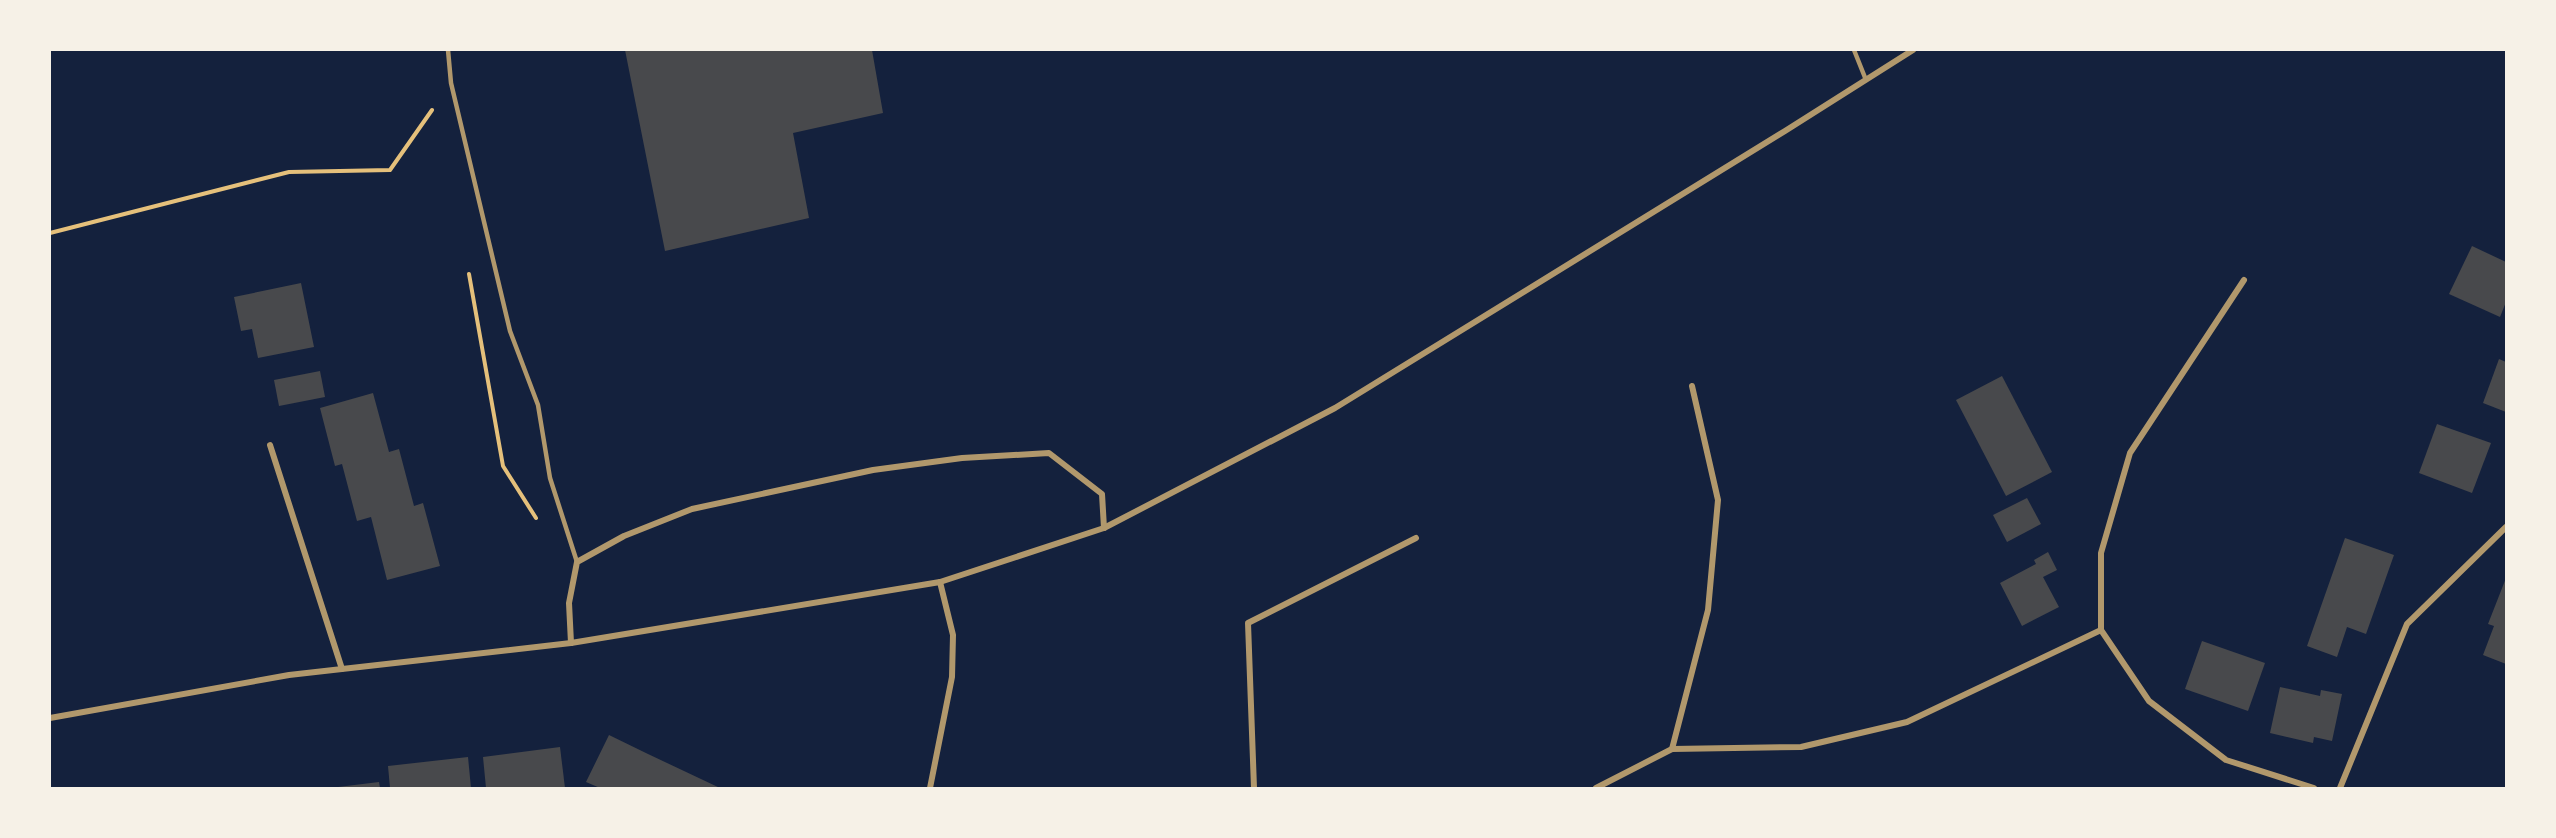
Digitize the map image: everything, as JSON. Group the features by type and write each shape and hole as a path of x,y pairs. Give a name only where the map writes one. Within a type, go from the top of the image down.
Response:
{"street":[{"path":"50,718 289,675 571,643 940,582 1104,528 1335,408 1913,50"},
{"path":"2244,280 2130,453 2101,553 2101,630 2149,701 2226,760 2314,789"},
{"path":"1672,749 1708,610 1718,500 1692,386"},
{"path":"270,444 342,669"},
{"path":"571,643 569,603 577,562 624,536 692,509 873,470 962,458 1049,453 1102,494 1104,528"},
{"path":"2340,789 2408,624 2506,527"},
{"path":"1254,789 1248,623 1416,538"},
{"path":"930,789 952,677 953,635 940,582"},
{"path":"1596,789 1672,749 1801,747 1908,722 2101,630"}],"lane":[{"path":"448,50 452,82 510,331 538,405 550,478 577,562"},
{"path":"1854,50 1866,80"}],"path":[{"path":"50,232 290,172 390,170 434,107"}],"building":[{"path":"625,50 872,50 883,113 793,133 809,218 665,251"},
{"path":"2472,246 2506,262 2506,302 2500,317 2449,294"},
{"path":"301,283 314,347 258,358 252,329 241,331 234,297"},
{"path":"2499,359 2506,362 2506,412 2483,403"},
{"path":"320,371 325,397 279,406 274,380"},
{"path":"2002,376 2052,472 2006,496 1956,400"},
{"path":"373,393 389,452 399,449 414,506 423,503 440,566 387,580 371,517 357,521 342,464 335,466 320,408"},
{"path":"2437,424 2491,443 2472,493 2419,473"},
{"path":"2027,498 2041,524 2007,542 1993,515"},
{"path":"2345,538 2394,555 2366,634 2347,627 2337,657 2307,646"},
{"path":"2048,552 2057,570 2043,577 2059,607 2022,626 2000,583 2036,564 2034,560"},
{"path":"2506,578 2506,664 2483,655 2494,626 2488,624"},
{"path":"2202,641 2265,663 2248,711 2185,689"},
{"path":"2280,687 2320,696 2321,690 2342,694 2332,741 2314,737 2313,743 2270,733"},
{"path":"609,735 720,788 600,788 586,782"},
{"path":"560,747 565,788 486,788 483,757"},
{"path":"468,757 471,788 390,788 388,766"},
{"path":"379,782 380,788 338,788 338,787"}]}
